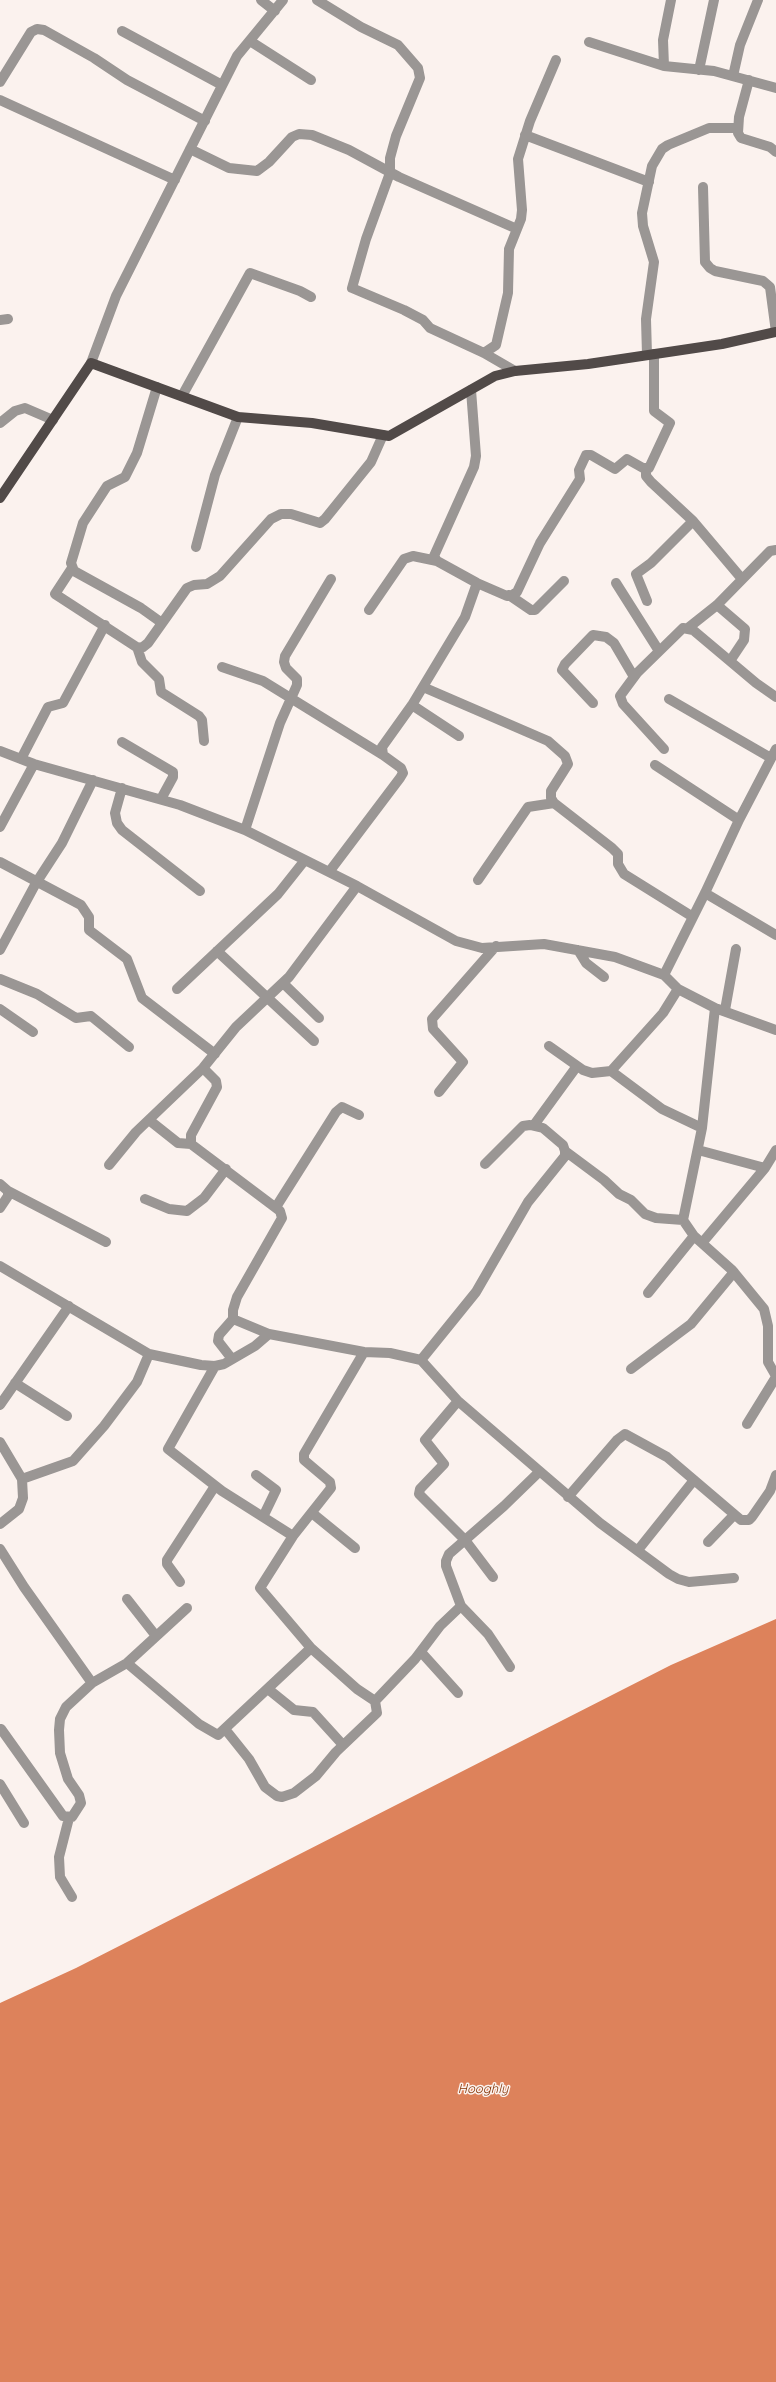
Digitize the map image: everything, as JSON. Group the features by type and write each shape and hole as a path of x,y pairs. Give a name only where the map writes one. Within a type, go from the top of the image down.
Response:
{"main road":[{"path":"1,496 91,363 238,417 312,423 389,436 496,376 515,371 588,364 722,344 776,332"}],"street":[{"path":"261,0 275,11"},
{"path":"91,363 116,296 237,56 283,0"},
{"path":"317,0 361,27 398,45 418,68 420,78 396,136 390,158 390,173 366,239 352,288 404,310 423,320 430,328 484,353 515,371"},
{"path":"664,66 663,40 671,0"},
{"path":"699,70 714,0"},
{"path":"733,76 740,46 758,0"},
{"path":"0,82 31,32 37,29 44,30 94,58 127,80 204,120"},
{"path":"122,31 222,85"},
{"path":"250,41 312,80"},
{"path":"589,42 664,66 733,76 776,88"},
{"path":"484,353 496,345 508,293 509,249 517,229 522,210 518,159 525,135 556,60"},
{"path":"749,80 739,117 738,128 741,138 770,148 776,152"},
{"path":"0,100 175,180"},
{"path":"738,128 709,128 668,145 657,157 649,182 642,214 643,226 654,262 646,319 654,411 670,423 649,468 646,469 646,476 693,521 742,579"},
{"path":"190,149 229,168 257,171 269,162 292,137 299,134 312,135 349,150 390,173 517,229"},
{"path":"525,135 649,182"},
{"path":"703,187 705,262 715,271 763,281 770,287 776,332"},
{"path":"182,396 250,273 300,291 311,297"},
{"path":"157,387 137,453 125,476 107,486 83,523 71,563 72,568 55,594 137,647 143,647 148,643 187,588 194,584 207,584 220,576 277,515 291,514 320,523 371,462 383,435"},
{"path":"438,562 434,556 435,551 474,467 476,456 471,390"},
{"path":"0,423 15,410 25,408 53,420"},
{"path":"196,547 215,475 238,417"},
{"path":"510,595 517,592 540,543 580,479 579,470 586,455 591,455 615,469 628,459 646,469"},
{"path":"647,601 636,574 656,558 693,521"},
{"path":"664,749 621,700 621,693 634,677 679,631 688,628 717,605 770,551 776,550"},
{"path":"369,610 404,559 414,556 438,562 477,583 510,595 532,610 535,610 564,580"},
{"path":"72,568 141,608 162,623"},
{"path":"245,830 280,723 297,685 297,678 286,668 284,662 285,656 331,579"},
{"path":"616,582 659,651"},
{"path":"383,755 382,747 412,705 465,617 477,583"},
{"path":"717,605 745,629 744,640 730,661"},
{"path":"21,759 48,708 63,703 105,625"},
{"path":"688,628 693,630 776,697"},
{"path":"593,703 562,670 565,664 593,635 606,637 614,643 634,677"},
{"path":"137,647 142,662 159,679 161,692 200,716 202,720 204,741"},
{"path":"222,667 263,681 383,755 401,768 403,773 400,778 329,872"},
{"path":"423,686 548,741 565,756 568,764 551,791 551,798 554,803 618,854 618,864 624,874 693,917"},
{"path":"669,699 770,758"},
{"path":"412,705 459,736"},
{"path":"122,742 173,772 173,777 161,799"},
{"path":"664,975 705,893 738,820 776,749"},
{"path":"0,751 34,764 180,805 245,830 357,886 456,941 482,948 544,944 615,957 664,975 678,989 720,1009 776,1030"},
{"path":"0,828 34,764"},
{"path":"655,765 738,820"},
{"path":"0,950 36,883 62,843 93,780"},
{"path":"122,788 115,813 117,823 122,830 200,891"},
{"path":"478,880 528,807 554,803"},
{"path":"177,989 278,894 305,860"},
{"path":"0,862 36,883 81,905 89,917 89,930 127,959 142,998 215,1054"},
{"path":"109,1165 136,1132 203,1068 236,1027 283,983 357,886"},
{"path":"705,893 776,935"},
{"path":"439,1092 463,1062 433,1029 432,1019 496,946"},
{"path":"736,949 720,1009 702,1128 683,1220 694,1236 734,1272 764,1309 768,1326 768,1362 776,1377 747,1424"},
{"path":"578,950 586,963 604,977"},
{"path":"217,951 314,1041"},
{"path":"0,978 37,994 76,1018 91,1016 130,1047"},
{"path":"283,983 319,1018"},
{"path":"548,1046 577,1066 592,1073 611,1071 663,1014 678,989"},
{"path":"0,1009 33,1032"},
{"path":"534,1125 577,1066"},
{"path":"191,1144 191,1135 217,1087 216,1082 203,1068"},
{"path":"611,1071 662,1109 702,1128"},
{"path":"276,1206 336,1112 342,1107 359,1115"},
{"path":"149,1120 178,1143 191,1144 276,1206 280,1211 282,1218 237,1297 233,1318 219,1335 218,1341 232,1360"},
{"path":"421,1360 476,1292 528,1202 565,1156 565,1151 563,1145 542,1128 534,1125 523,1126 485,1164"},
{"path":"698,1150 765,1168"},
{"path":"702,1243 765,1168 776,1150"},
{"path":"565,1151 604,1180 619,1194 631,1200 650,1217 683,1220"},
{"path":"145,1199 169,1209 187,1211 204,1198 226,1169"},
{"path":"0,1208 8,1196 4,1188"},
{"path":"4,1188 106,1242"},
{"path":"648,1292 694,1236"},
{"path":"0,1266 149,1354 201,1365 215,1366 232,1360 255,1346 269,1334"},
{"path":"631,1369 691,1324 734,1272"},
{"path":"0,1405 69,1306"},
{"path":"233,1318 269,1334 364,1352 390,1354 421,1360 458,1401 568,1497 678,1579 689,1582 734,1578"},
{"path":"225,1729 249,1759 265,1788 277,1796 282,1797 294,1793 316,1776 343,1746 377,1713 375,1701 357,1689 311,1648 260,1588 293,1536 331,1488 332,1484 304,1460 304,1454 364,1352"},
{"path":"22,1479 73,1461 104,1426 137,1382 149,1354"},
{"path":"215,1366 168,1449 215,1486 293,1536"},
{"path":"15,1383 67,1416"},
{"path":"458,1401 425,1440 444,1464 420,1489 419,1494 465,1540 493,1577"},
{"path":"568,1497 617,1440 625,1434 667,1457 741,1520 749,1520 773,1492 776,1475"},
{"path":"0,1442 22,1479 23,1498 19,1509 0,1524"},
{"path":"510,1667 488,1634 461,1606 446,1566 449,1554 504,1506 539,1472"},
{"path":"256,1475 276,1490 263,1517"},
{"path":"638,1550 694,1480"},
{"path":"180,1582 167,1564 167,1560 215,1486"},
{"path":"312,1513 355,1548"},
{"path":"708,1542 734,1515"},
{"path":"0,1549 24,1587 92,1683"},
{"path":"127,1599 156,1636"},
{"path":"375,1701 421,1652 440,1626 461,1606"},
{"path":"72,1897 60,1877 59,1857 69,1818 80,1806 80,1799 68,1779 60,1753 60,1719 66,1707 92,1683 127,1663 187,1608"},
{"path":"127,1663 214,1734 218,1735 311,1648"},
{"path":"421,1652 458,1693"},
{"path":"268,1689 294,1710 313,1712 343,1746"},
{"path":"1,1729 63,1816 69,1818"},
{"path":"0,1784 24,1824"}],"water":[{"name":"Hooghly","path":"776,1619 776,2382 0,2382 0,2003 76,1968 671,1665"}]}
